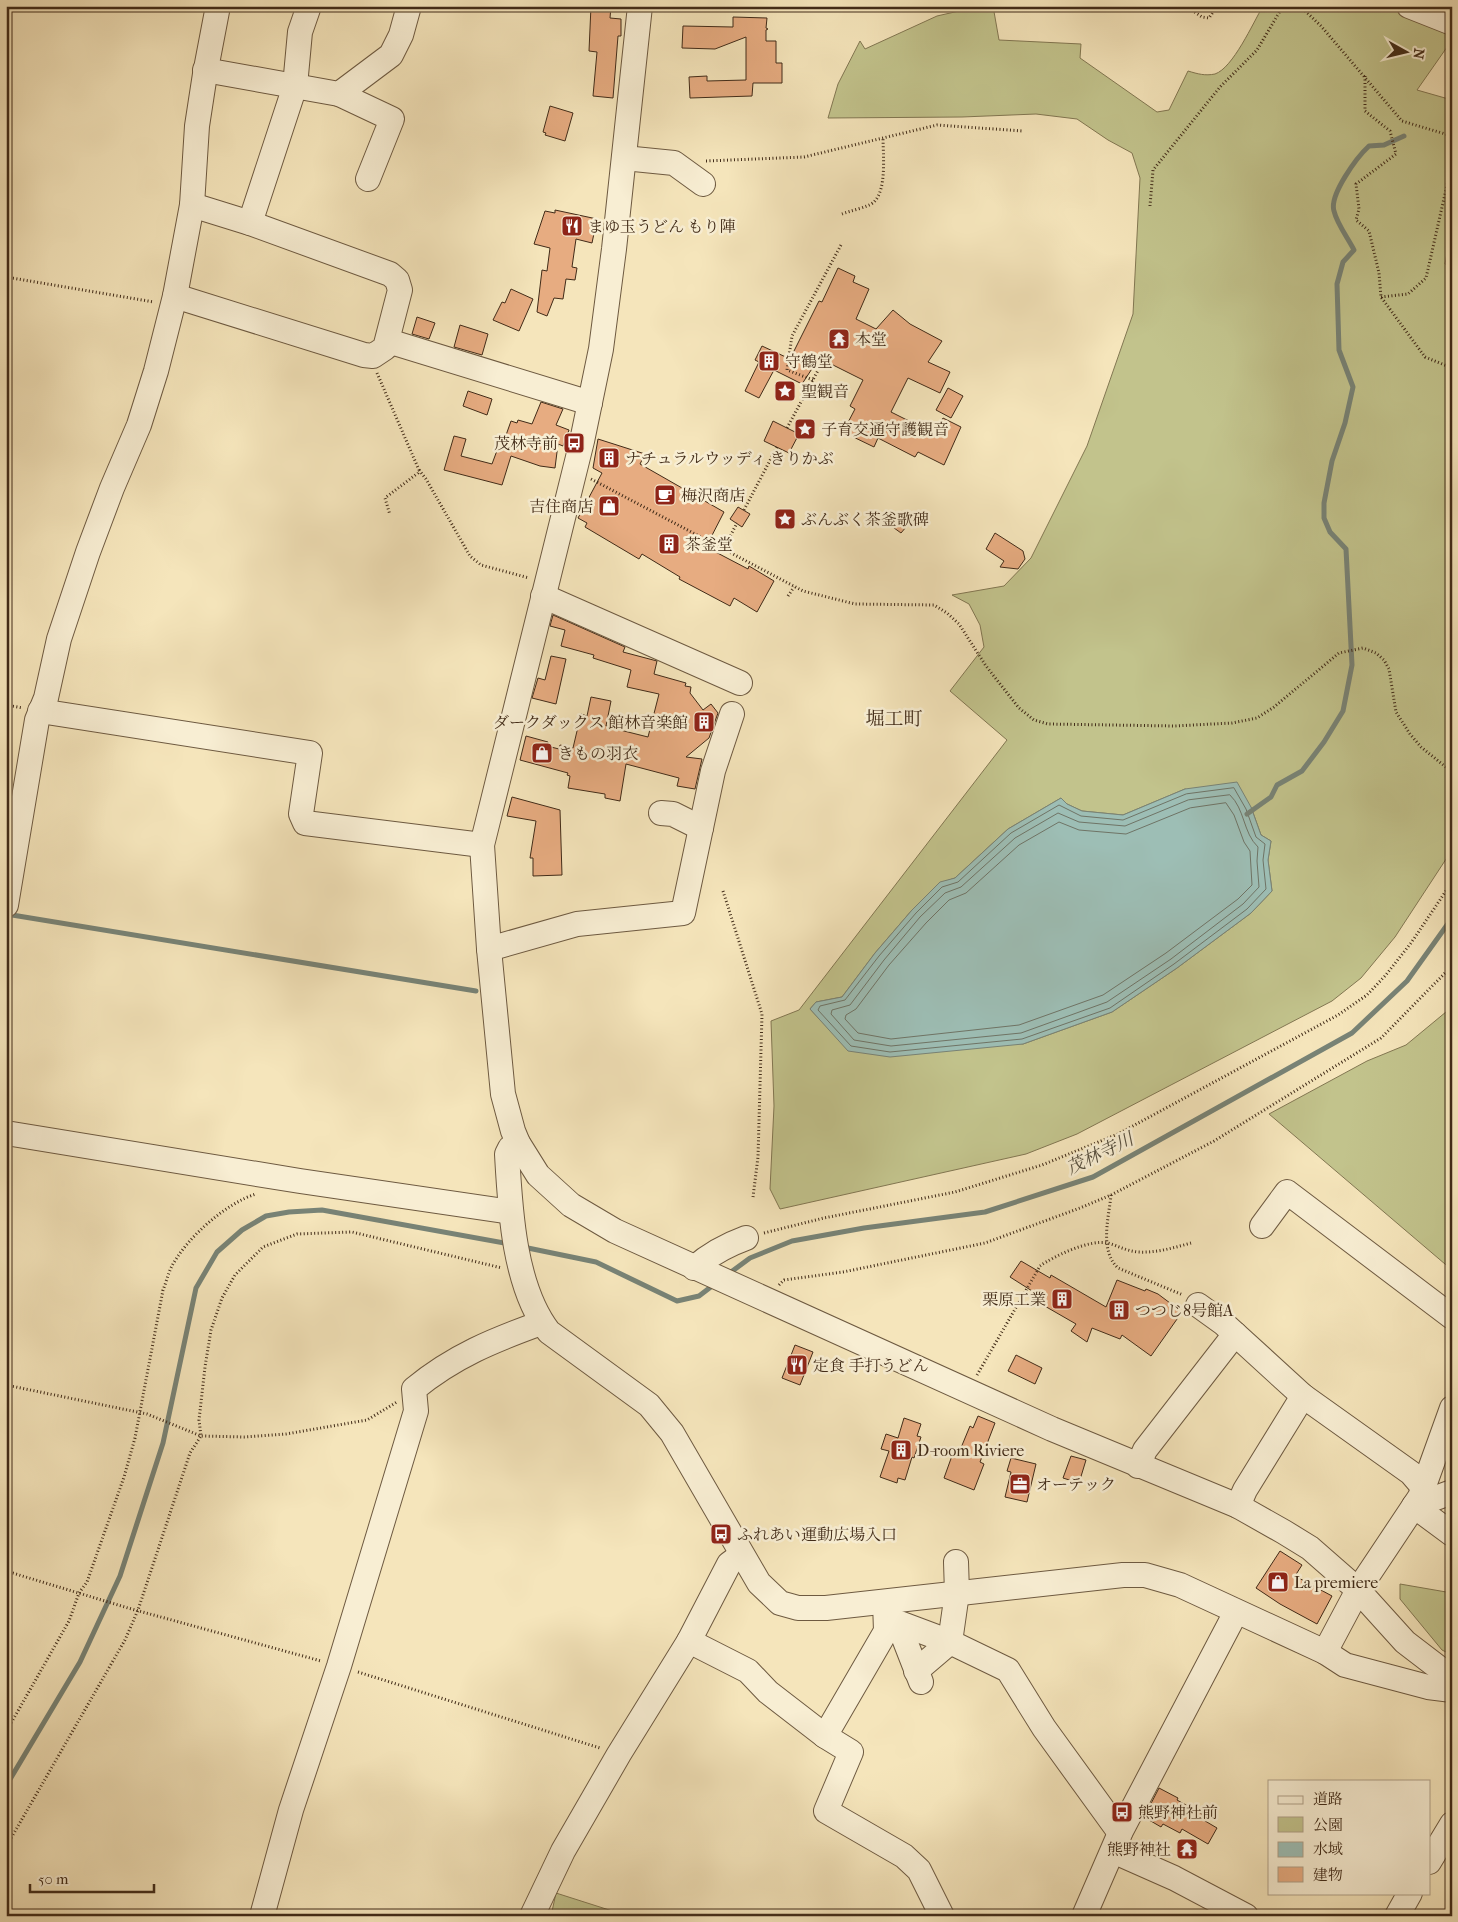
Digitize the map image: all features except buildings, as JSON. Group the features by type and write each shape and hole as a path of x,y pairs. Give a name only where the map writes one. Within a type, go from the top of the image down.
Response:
{"street":[{"path":"6,906 37,720 46,698 59,639 112,488 139,424 156,370 174,301 192,205 197,126 205,70 218,6"},
{"path":"250,222 295,86 300,32 309,6"},
{"path":"339,94 392,55 401,35 409,6"},
{"path":"640,6 601,349 582,441 541,588 482,845 488,948 503,1094 510,1123 518,1143 538,1175 572,1204 615,1231 968,1391 1138,1466 1238,1506 1284,1532 1310,1548 1358,1590 1406,1642 1452,1678"},
{"path":"1409,6 1452,23"},
{"path":"205,70 339,94 392,119 368,179"},
{"path":"624,158 674,163 703,184"},
{"path":"192,205 250,222 390,274 397,280 400,290 380,348"},
{"path":"174,301 364,355 380,348 590,403"},
{"path":"541,588 740,682"},
{"path":"40,710 310,752 302,814 305,823 482,845"},
{"path":"488,948 577,924 683,913 692,839 732,714"},
{"path":"661,813 673,814 692,839"},
{"path":"6,1133 511,1216"},
{"path":"518,1143 510,1148 507,1154 511,1216 521,1268 533,1308 541,1323 548,1332 649,1405 661,1417 759,1583 780,1603 798,1608 889,1614 1008,1670 1116,1842 1174,1878 1246,1916"},
{"path":"1262,1226 1287,1192 1452,1317"},
{"path":"694,1268 706,1258 728,1245 746,1238"},
{"path":"1198,1305 1235,1334 1303,1396 1411,1474 1419,1496 1452,1534"},
{"path":"262,1916 291,1810 339,1666 416,1411 414,1388 456,1358 541,1323"},
{"path":"1138,1466 1145,1450 1235,1334"},
{"path":"1238,1506 1245,1490 1303,1396"},
{"path":"1325,1652 1358,1590 1419,1496 1452,1408"},
{"path":"1419,1496 1452,1492"},
{"path":"532,1916 564,1851 619,1754 690,1641 729,1564 741,1555"},
{"path":"889,1614 919,1676 950,1642 958,1593 956,1562"},
{"path":"889,1614 958,1593 1122,1575 1145,1575 1180,1585 1325,1652 1344,1665 1428,1687 1452,1690"},
{"path":"1084,1916 1116,1842 1236,1612"},
{"path":"825,1736 886,1631 889,1614"},
{"path":"690,1641 748,1670 768,1692 825,1736 851,1752 826,1811 904,1856 918,1870 942,1916"},
{"path":"1430,1860 1452,1824"},
{"path":"1397,1916 1409,1894"}],"path":[{"path":"1186,6 1202,17 1209,18 1217,6"},
{"path":"1150,206 1153,170 1220,87 1257,50 1283,6"},
{"path":"1300,6 1321,26 1366,76 1402,120 1452,136"},
{"path":"1366,76 1365,111 1390,131 1396,154 1356,184 1359,209 1356,220 1369,231 1379,273 1381,297 1425,357 1452,368"},
{"path":"674,163 804,157 937,124 1023,132"},
{"path":"842,214 873,203 879,195 883,177 883,137"},
{"path":"1381,297 1408,294 1426,278 1452,163"},
{"path":"813,380 787,370 792,336 841,245"},
{"path":"6,278 174,301"},
{"path":"380,348 379,378 419,470 470,556 481,565 541,588"},
{"path":"787,428 822,363"},
{"path":"744,510 777,447"},
{"path":"390,515 385,498 418,473 419,470"},
{"path":"590,478 724,548 803,592 856,604 934,605 959,624 986,666 1019,708 1034,720 1048,724 1174,726 1232,723 1257,718 1274,707 1339,654 1362,648 1376,653 1384,660 1389,669 1396,712 1410,734 1421,747 1452,772"},
{"path":"724,548 737,523"},
{"path":"788,596 794,587"},
{"path":"746,1238 824,1218 955,1192 1042,1165 1118,1134 1338,1015 1367,995 1412,943 1452,882"},
{"path":"724,891 762,1014 758,1157 753,1198"},
{"path":"773,1290 784,1280 843,1272 985,1243 1111,1195 1214,1141 1381,1038 1452,966"},
{"path":"6,1732 68,1621 79,1593 87,1582 124,1477 140,1413 163,1290 171,1267 208,1223 246,1197 264,1192"},
{"path":"1111,1195 1107,1243 1110,1257 1118,1268 1190,1298 1198,1305"},
{"path":"6,1847 125,1640 138,1610 190,1453 201,1436 199,1420 211,1330 222,1298 235,1275 263,1247 297,1234 352,1232 521,1268"},
{"path":"968,1391 1040,1266 1049,1260 1093,1242 1107,1243 1136,1252 1162,1251 1191,1243"},
{"path":"6,1385 147,1414 201,1436 244,1437 286,1434 367,1420 407,1395 414,1388"},
{"path":"6,1571 128,1608 339,1666 619,1754"},
{"path":"6,1913 14,1916"}],"green space":[{"path":"981,6 993,6 999,40 1081,44 1080,58 1157,112 1169,110 1188,71 1208,75 1215,74 1229,63 1263,6 1384,6 1452,32 1452,40 1417,90 1452,100 1452,225 1445,264 1452,266 1452,850 1395,937 1361,978 1332,1001 1077,1134 1026,1154 780,1209 770,1189 774,1106 771,1021 799,1010 1007,740 950,691 984,647 980,625 969,604 952,595 1004,586 1031,558 1087,446 1133,314 1140,178 1132,153 1108,140 1077,119 1036,114 962,117 828,118 838,84 860,41 865,49 937,16","holes":["1185,789 1251,807 1261,835 1271,841 1268,860 1272,891 1251,913 1177,968 1112,1012 1023,1044 827,1027 810,1009 816,1002 842,997 875,953 912,910 940,883 955,878 1008,829 1061,798 1067,804 1082,811 1123,815"]},
{"path":"1452,1007 1452,1270 1269,1114 1367,1061 1406,1045"},
{"path":"1400,1584 1452,1593 1452,1655 1442,1650 1400,1599"},
{"path":"556,1893 628,1916 551,1916"}],"water":[{"path":"1237,782 1251,807 1261,835 1271,841 1268,860 1272,891 1251,913 1177,968 1112,1012 1023,1044 890,1057 848,1051 810,1009 816,1002 842,997 875,953 912,910 940,882 955,878 1008,829 1061,798 1067,804 1082,811 1123,815 1185,789"}],"waterway":[{"path":"1247,814 1271,797 1277,785 1302,771 1324,742 1343,711 1352,665 1346,549 1330,532 1324,518 1324,503 1332,461 1345,423 1353,387 1339,350 1337,284 1343,262 1354,250 1338,221 1334,211 1334,204 1345,177 1369,146 1384,145 1404,136"},
{"path":"6,914 476,991"},
{"name":"茂林寺川","path":"727,1275 750,1258 792,1241 864,1228 985,1212 1093,1177 1352,1033 1407,981 1452,918"},
{"path":"6,1786 80,1662 120,1576 163,1443 196,1288 217,1252 242,1230 266,1216 289,1212 322,1210 510,1244"},
{"path":"523,1247 596,1262 677,1301 699,1296 716,1283"}],"place":[{"name":"まゆ玉うどん もり陣","path":"572,226"},
{"name":"本堂","path":"839,339"},
{"name":"守鶴堂","path":"769,361"},
{"name":"聖観音","path":"785,391"},
{"name":"子育交通守護観音","path":"805,429"},
{"name":"茂林寺前","path":"574,443"},
{"name":"ナチュラルウッディ きりかぶ","path":"609,458"},
{"name":"梅沢商店","path":"665,495"},
{"name":"吉住商店","path":"609,506"},
{"name":"ぶんぶく茶釜歌碑","path":"785,519"},
{"name":"茶釜堂","path":"669,544"},
{"name":"ダークダックス 館林音楽館","path":"704,722"},
{"name":"きもの羽衣","path":"542,753"},
{"name":"栗原工業","path":"1062,1299"},
{"name":"つつじ8号館A","path":"1119,1310"},
{"name":"定食 手打うどん","path":"797,1365"},
{"name":"D-room Riviere","path":"901,1450"},
{"name":"オーテック","path":"1020,1484"},
{"name":"ふれあい運動広場入口","path":"721,1534"},
{"name":"La premiere","path":"1278,1582"},
{"name":"熊野神社前","path":"1122,1812"},
{"name":"熊野神社","path":"1187,1849"}],"district":[{"name":"堀工町","path":"894,719"}]}
